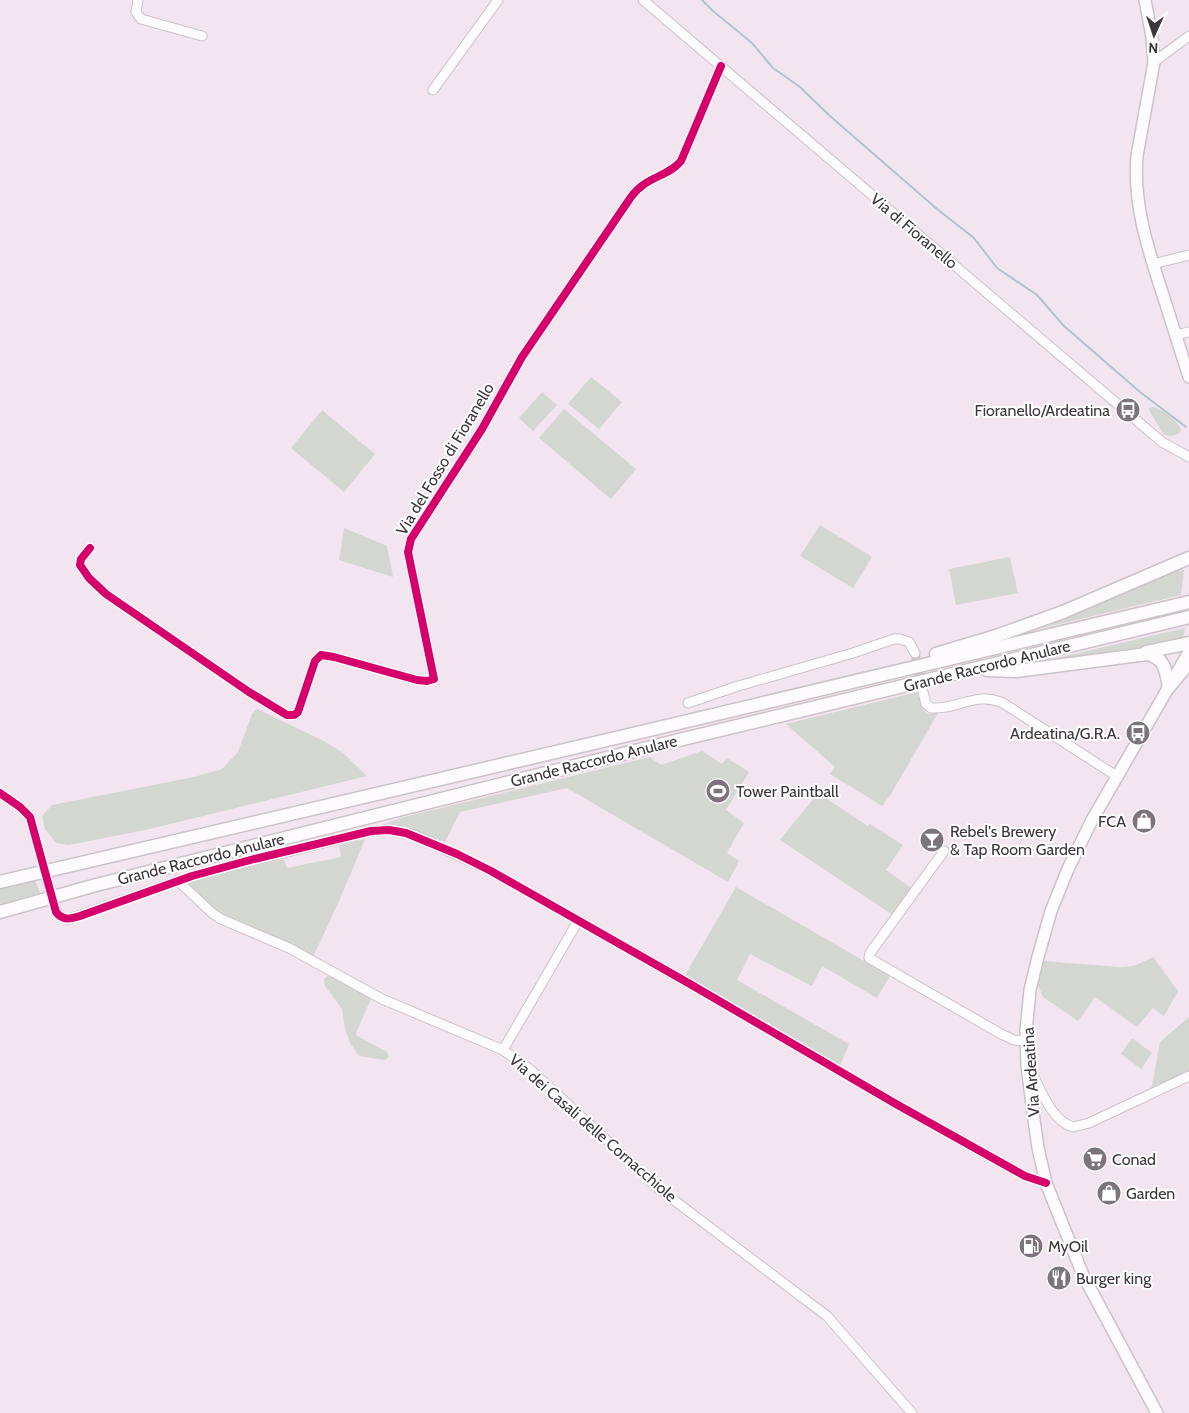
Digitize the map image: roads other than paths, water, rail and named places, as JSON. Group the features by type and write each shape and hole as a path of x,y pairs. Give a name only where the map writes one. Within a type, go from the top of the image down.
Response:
{"highway":[{"path":"861,680 907,661 983,641 1055,615 1189,558"},
{"name":"Grande Raccordo Anulare","path":"0,882 1189,602"},
{"name":"Grande Raccordo Anulare","path":"0,912 96,885 1189,617"},
{"path":"973,669 1016,671 1174,648 1189,643"},
{"path":"1136,654 1151,654 1160,660 1166,669 1169,687"},
{"path":"1169,687 1189,664"}],"main road":[{"path":"1144,0 1151,29 1154,62 1152,83 1139,142 1136,169 1138,203 1153,264 1189,377"},
{"name":"Via Ardeatina","path":"1157,1413 1083,1275 1046,1183 1038,1148 1027,1065 1027,1014 1031,986 1051,911 1068,868 1092,820 1189,652"}],"street":[{"path":"138,0 136,12 141,18 202,36"},
{"path":"433,90 498,0"},
{"name":"Via di Fioranello","path":"643,0 1155,436 1189,457"},
{"path":"1154,62 1189,36"},
{"name":"Via del Fosso di Fioranello","path":"90,548 82,559 80,566 89,578 106,594 249,692 287,715 294,715 298,712 315,661 320,655 334,657 417,680 434,679 408,552 411,539 482,429 522,357 631,197 645,182 674,168 681,162 721,66"},
{"path":"1153,264 1189,255"},
{"path":"1176,335 1189,332"},
{"path":"688,703 894,640 909,642 915,653"},
{"path":"923,692 926,704 931,708 941,708 978,698 989,698 1003,703 1118,776"},
{"path":"0,793 20,807 30,817 41,858"},
{"path":"54,905 59,916 69,919 177,880 348,836 371,831 389,830 412,834 491,871 996,1160 1025,1176 1046,1183"},
{"path":"944,850 870,953 869,958 1001,1034 1014,1040 1026,1041"},
{"path":"45,874 49,888"},
{"name":"Via dei Casali delle Cornacchiole","path":"177,880 212,914 221,919 289,948 382,998 503,1050 532,1071 658,1188 827,1316 912,1413"},
{"path":"503,1050 578,921"},
{"path":"1027,1065 1047,1103 1064,1122 1072,1127 1090,1123 1189,1076"}],"waterway":[{"path":"702,0 752,43 773,68 800,87 830,116 937,209 974,238 997,268 1037,295 1064,326 1140,392 1186,427"}],"tunnel":[{"path":"915,653 922,686"}],"place":[{"name":"Fioranello/Ardeatina","path":"1128,410"},
{"name":"Ardeatina/G.R.A.","path":"1138,733"},
{"name":"Tower Paintball","path":"718,791"},
{"name":"FCA","path":"1144,821"},
{"name":"Rebel's Brewery & Tap Room Garden","path":"932,840"},
{"name":"Conad","path":"1095,1159"},
{"name":"Garden","path":"1109,1193"},
{"name":"MyOil","path":"1031,1246"},
{"name":"Burger king","path":"1059,1278"}]}
